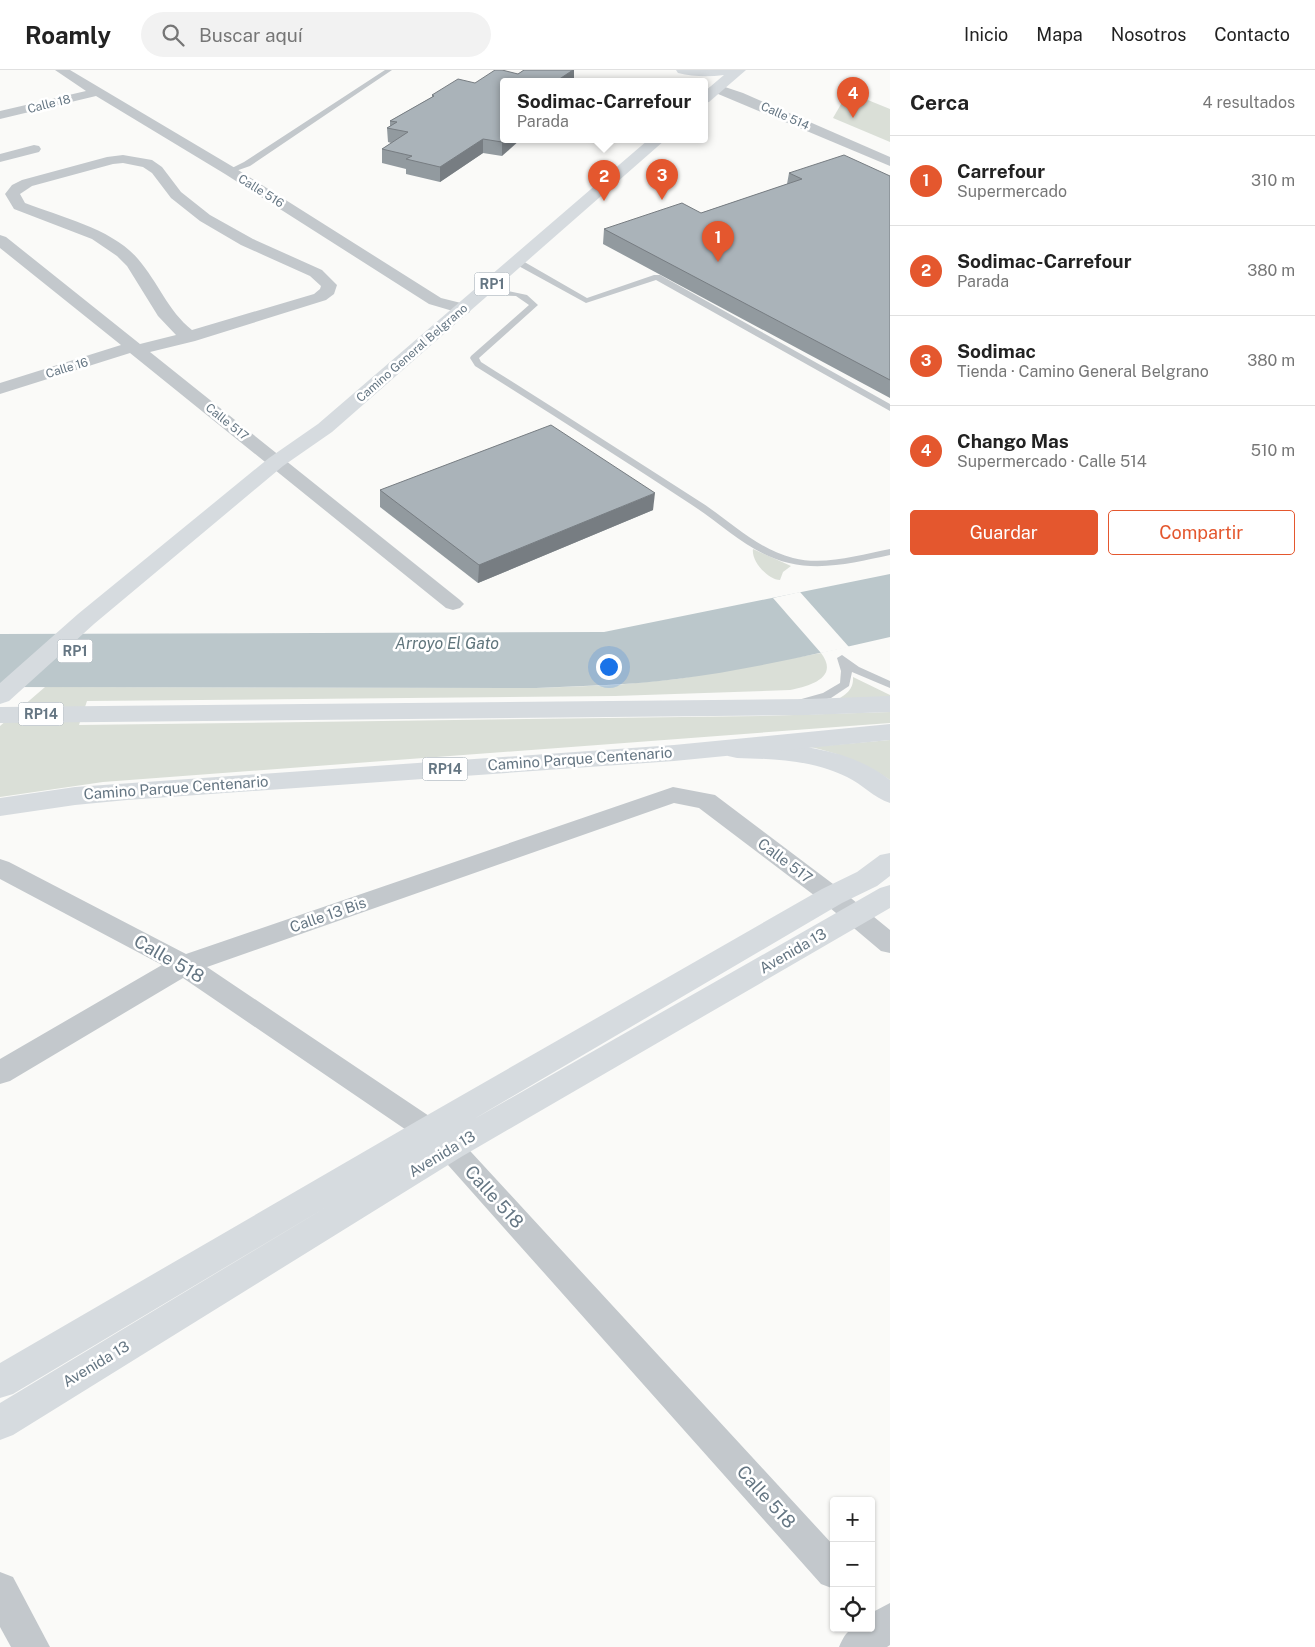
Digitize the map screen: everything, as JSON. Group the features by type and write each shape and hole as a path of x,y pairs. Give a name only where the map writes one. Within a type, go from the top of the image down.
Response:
{"main road":[{"path":"682,70 708,73 728,70"},
{"name":"Calle 514","path":"682,70 697,78"},
{"path":"708,95 739,70"},
{"name":"Calle 514","path":"708,84 716,88"},
{"name":"Camino General Belgrano","path":"12,692 120,612 282,466 654,143"},
{"name":"Camino General Belgrano","path":"0,716 12,692 86,619 282,466"},
{"name":"RP14","path":"0,716 762,708 890,704"},
{"name":"Camino Parque Centenario","path":"0,807 127,790 708,750 890,732"},
{"path":"708,750 775,751 815,756 858,772 876,782 890,794"},
{"name":"Avenida 13","path":"843,906 867,879 890,862"},
{"name":"Avenida 13","path":"0,1382 439,1139 843,906 890,895"},
{"name":"Avenida 13","path":"0,1422 439,1139"}],"street":[{"name":"Calle 516","path":"61,70 230,171 435,301 463,309"},
{"name":"Calle 514","path":"716,88 890,162"},
{"name":"Calle 18","path":"0,115 97,92"},
{"path":"0,158 34,150"},
{"name":"Calle 16","path":"0,389 135,349 189,337 320,297 328,290 329,285 316,273 247,242 205,218 176,195 157,170 147,163 123,159 104,161 27,183 17,188 12,194 19,206 97,236 123,253 133,263 164,312 189,337"},
{"name":"Calle 517","path":"0,240 453,604"},
{"name":"Calle 517","path":"673,795 706,801 890,944"},
{"name":"Calle 13 Bis","path":"0,1073 184,965 673,795"},
{"name":"Calle 518","path":"0,868 184,965 439,1139 830,1568"},
{"path":"0,1590 31,1647"}],"lane":[{"path":"230,171 247,164 389,70"},
{"path":"518,262 586,301 657,277 890,408"},
{"path":"481,293 520,295 531,301 534,305 474,358 478,364 712,514 767,552 790,560 811,562 832,562 890,552"},
{"path":"762,708 810,701 838,690 845,684 848,678 842,658 855,669 890,685"}],"shaded area":[{"path":"848,92 890,109 890,142 833,118"},
{"path":"753,549 791,566 783,572 780,580 770,577 761,569 753,554"},
{"path":"821,653 826,662 827,669 825,675 806,686 790,690 615,696 87,701 79,725 761,716 890,712 890,723 103,782 0,797 0,726 45,687 536,688 615,685 677,679"},
{"path":"853,677 890,695 890,699 835,701 850,689"},
{"path":"890,740 890,780 852,760 832,752 811,747"}],"water":[{"name":"Arroyo El Gato","path":"890,574 890,637 758,666 677,679 624,684 536,688 0,687 0,634 604,632"}],"pier":[{"path":"800,592 849,647 821,653 773,598"}],"building":[{"path":"495,70 518,74 524,70 573,70 561,78 500,78 500,142 483,139 440,167 406,159 412,156 382,149 408,132 387,128 397,122 390,121 434,96 432,95 458,79 475,83"},
{"path":"844,155 890,176 890,380 604,229 682,203 701,213 802,179 789,173"},
{"path":"551,425 655,493 479,565 380,490"}],"place":[{"name":"Chango Mas","path":"853,118"},
{"name":"Sodimac","path":"662,200"},
{"name":"Sodimac-Carrefour","path":"604,201"},
{"name":"Carrefour","path":"718,262"}]}
